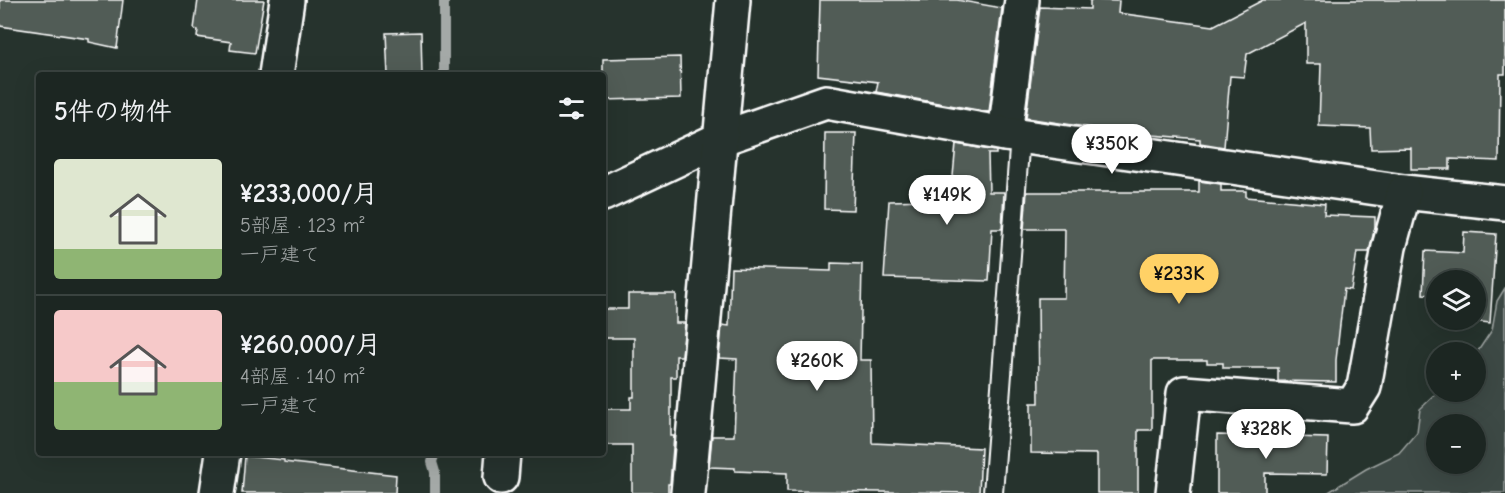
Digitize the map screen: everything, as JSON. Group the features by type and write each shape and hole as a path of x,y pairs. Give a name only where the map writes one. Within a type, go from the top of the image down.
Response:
{"street":[{"path":"276,72 286,0"},
{"path":"688,493 733,0"},
{"path":"1012,135 1022,0"},
{"path":"606,193 720,139 826,102 1012,135 1404,192 1505,202"},
{"path":"1173,493 1184,393 1352,406 1364,387 1389,247 1404,192"},
{"path":"217,493 223,456"}],"lane":[{"path":"993,493 1012,135"}],"shaded area":[{"path":"1505,288 1505,493 1327,493 1366,469 1399,453 1417,432 1420,409 1427,402 1486,402 1486,342 1484,342 1492,330 1497,301"}],"building":[{"path":"0,0 123,0 117,48 89,42 89,39 0,26"},
{"path":"198,0 264,0 255,53 230,50 231,42 197,37 198,30 194,29"},
{"path":"820,0 957,0 1002,8 989,112 876,92 878,82 818,75"},
{"path":"1090,0 1119,1 1118,13 1213,26 1263,0 1505,0 1505,74 1500,74 1499,161 1450,159 1450,169 1411,169 1411,148 1371,149 1370,128 1319,126 1321,64 1306,64 1306,23 1247,54 1244,77 1230,76 1224,147 1200,143 1200,139 1140,134 1140,130 1106,130 1026,118 1040,7 1090,9"},
{"path":"421,32 422,72 388,72 386,33"},
{"path":"680,57 681,98 606,100 606,72 603,72 603,59"},
{"path":"825,133 856,133 853,210 824,209"},
{"path":"956,144 996,151 996,154 988,154 989,192 1004,192 1002,229 992,229 989,281 884,278 889,201 930,200 931,187 952,187"},
{"path":"1199,181 1221,184 1221,191 1246,191 1246,197 1325,204 1324,215 1375,217 1369,252 1357,252 1351,290 1344,289 1336,360 1336,382 1278,381 1278,368 1223,368 1223,363 1207,363 1207,360 1152,360 1152,430 1138,430 1138,493 1097,493 1097,454 1031,453 1031,403 1039,403 1038,298 1064,298 1065,229 1024,229 1027,192 1199,192"},
{"path":"1464,232 1496,234 1490,323 1486,323 1486,270 1426,270 1426,294 1423,294 1425,251 1463,253"},
{"path":"831,263 862,264 860,360 871,360 872,443 981,448 979,493 787,491 787,473 735,471 735,468 709,467 712,436 734,436 737,359 719,358 722,325 729,326 731,268 831,271"},
{"path":"628,294 676,294 676,323 685,323 682,356 676,356 676,377 671,377 671,436 674,436 668,493 632,493 632,445 606,445 606,409 631,409 631,397 634,397 634,338 606,338 606,309 628,309"},
{"path":"1217,435 1328,438 1327,474 1265,473 1265,493 1217,493"},
{"path":"245,456 396,475 395,493 242,493"}],"waterway":[{"path":"444,0 444,72"},
{"path":"434,456 432,462 435,472 435,493"}]}
